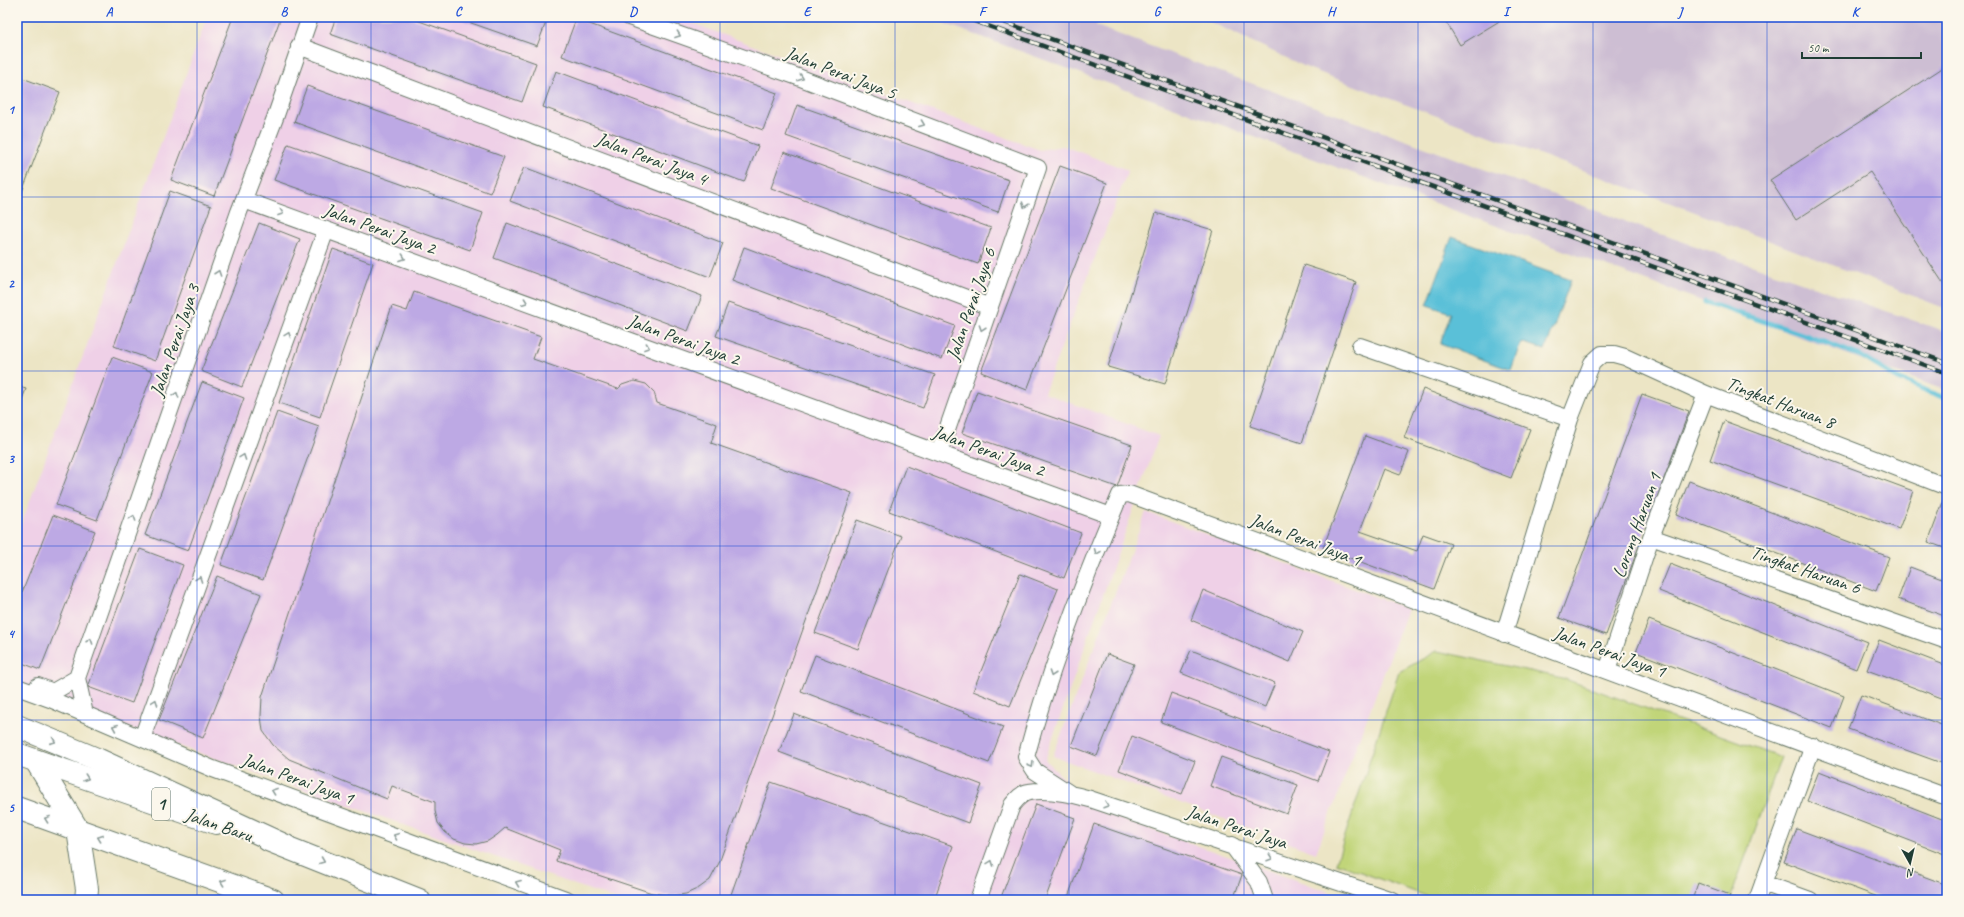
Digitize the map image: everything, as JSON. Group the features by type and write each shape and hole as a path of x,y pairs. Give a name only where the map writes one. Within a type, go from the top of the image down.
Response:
{"highway":[{"path":"17,726 99,760 286,846"},
{"path":"27,758 78,830 88,889 86,900"},
{"name":"Jalan Baru","path":"27,758 286,846 419,900"},
{"path":"17,808 273,900"}],"street":[{"name":"Jalan Perai Jaya 3","path":"77,678 244,200 275,118 310,17"},
{"name":"Jalan Perai Jaya 5","path":"628,17 791,75 1038,168"},
{"name":"Jalan Perai Jaya 4","path":"299,46 990,307"},
{"name":"Jalan Perai Jaya 6","path":"939,453 1038,168"},
{"name":"Jalan Perai Jaya 2","path":"244,200 1111,516"},
{"path":"142,738 326,230"},
{"path":"1360,346 1570,420 1504,634"},
{"name":"Tingkat Haruan 8","path":"1570,420 1592,363 1602,354 1614,354 1706,394 1947,487"},
{"name":"Lorong Haruan 1","path":"1607,671 1650,537 1706,394"},
{"name":"Jalan Perai Jaya 1","path":"1069,793 1034,771 1026,758 1034,728 1081,591 1120,495 1129,494 1947,797"},
{"name":"Tingkat Haruan 6","path":"1650,537 1947,641"},
{"path":"17,678 53,692 77,678 86,714"},
{"name":"Jalan Perai Jaya 1","path":"17,687 86,714 213,769 568,900"},
{"path":"1757,900 1812,746"},
{"path":"978,900 1012,805 1020,796 1028,792 1069,793"},
{"name":"Jalan Perai Jaya","path":"1069,793 1232,845 1392,900"},
{"path":"1232,845 1259,882 1265,900"},
{"path":"1763,883 1810,900"}],"shaded area":[{"path":"207,17 675,17 1040,150 1063,146 1128,170 1044,393 1159,436 1045,760 1096,810 1352,900 618,900 17,689 17,536"},
{"path":"927,17 1100,17 1096,26 1643,228 1947,332 1947,391"},
{"path":"1200,17 1947,17 1947,309 1695,212 1310,69"},
{"path":"1146,512 1408,609 1316,853 1053,756"}],"green space":[{"path":"1437,651 1562,678 1781,757 1730,900 1437,900 1336,863 1399,672"}],"water":[{"path":"1452,237 1571,280 1545,350 1521,342 1511,370 1440,344 1451,313 1427,305"}],"building":[{"path":"233,17 281,17 214,196 171,180"},
{"path":"336,17 408,17 536,63 522,102 330,34"},
{"path":"454,17 548,17 537,46"},
{"path":"1443,17 1506,17 1460,45"},
{"path":"576,19 777,93 763,130 562,56"},
{"path":"1947,65 1947,289 1870,172 1796,220 1770,180"},
{"path":"556,71 758,146 744,182 543,107"},
{"path":"17,76 60,92 17,205"},
{"path":"307,86 504,157 490,193 294,122"},
{"path":"797,105 1009,180 998,212 786,136"},
{"path":"288,144 483,213 470,250 274,180"},
{"path":"784,152 991,228 978,264 771,188"},
{"path":"1060,166 1107,183 1027,390 981,372"},
{"path":"524,167 723,243 710,277 510,201"},
{"path":"170,191 211,206 155,361 114,346"},
{"path":"1156,213 1213,230 1165,384 1108,367"},
{"path":"259,223 300,239 242,387 201,371"},
{"path":"507,223 702,296 688,331 494,258"},
{"path":"744,247 955,326 942,359 732,280"},
{"path":"333,249 373,263 320,417 279,403"},
{"path":"1304,265 1356,282 1302,443 1250,426"},
{"path":"414,292 541,337 533,359 618,389 622,385 634,381 646,384 654,392 657,403 717,424 711,443 852,493 719,863 710,880 699,888 686,894 672,896 652,893 556,861 560,850 505,828 488,841 476,844 465,843 454,839 445,832 438,823 435,811 435,802 392,786 387,799 289,759 273,745 263,731 261,716 262,697 392,306 407,311"},
{"path":"728,303 935,375 923,408 716,336"},
{"path":"112,357 153,372 97,520 56,505"},
{"path":"202,382 244,398 188,551 145,535"},
{"path":"17,386 26,389 17,413"},
{"path":"1423,389 1530,429 1511,478 1404,438"},
{"path":"977,391 1132,445 1117,487 962,433"},
{"path":"1642,394 1689,411 1606,635 1559,618"},
{"path":"277,412 319,427 263,580 221,565"},
{"path":"1724,421 1913,491 1899,529 1710,460"},
{"path":"1365,436 1409,452 1400,475 1384,469 1360,531 1417,551 1423,534 1451,544 1434,589 1323,548"},
{"path":"906,466 1081,533 1064,578 889,511"},
{"path":"1689,481 1889,557 1876,591 1676,515"},
{"path":"1943,502 1947,503 1947,549 1928,542"},
{"path":"53,515 95,531 40,670 17,661 17,605"},
{"path":"857,520 901,536 858,649 815,633"},
{"path":"140,549 183,565 132,703 88,687"},
{"path":"1670,564 1867,642 1856,669 1659,591"},
{"path":"1910,567 1947,581 1947,617 1898,599"},
{"path":"1020,574 1058,589 1010,706 973,691"},
{"path":"217,576 261,594 203,738 159,720"},
{"path":"1203,590 1303,632 1290,662 1191,620"},
{"path":"1649,620 1844,696 1832,728 1636,652"},
{"path":"1879,640 1947,666 1947,700 1867,670"},
{"path":"1191,650 1275,683 1265,707 1181,673"},
{"path":"1107,654 1134,664 1097,756 1071,746"},
{"path":"815,655 1003,727 989,763 801,691"},
{"path":"1171,693 1329,752 1318,781 1161,722"},
{"path":"1861,695 1947,727 1947,765 1848,729"},
{"path":"794,714 982,785 968,823 779,752"},
{"path":"1132,736 1195,761 1182,794 1119,770"},
{"path":"1221,757 1298,785 1287,814 1210,786"},
{"path":"1819,771 1947,821 1947,855 1807,801"},
{"path":"771,782 953,846 934,900 729,900"},
{"path":"1036,804 1075,818 1045,900 1000,900"},
{"path":"1094,824 1242,875 1233,900 1067,900"},
{"path":"1797,829 1947,885 1947,900 1886,900 1784,862"},
{"path":"1698,883 1730,895 1728,900 1692,900"}],"waterway":[{"path":"1705,302 1805,335 1861,356 1898,379 1947,399"}],"railway":[{"path":"963,17 1947,373"},
{"path":"990,17 1947,363"}]}
